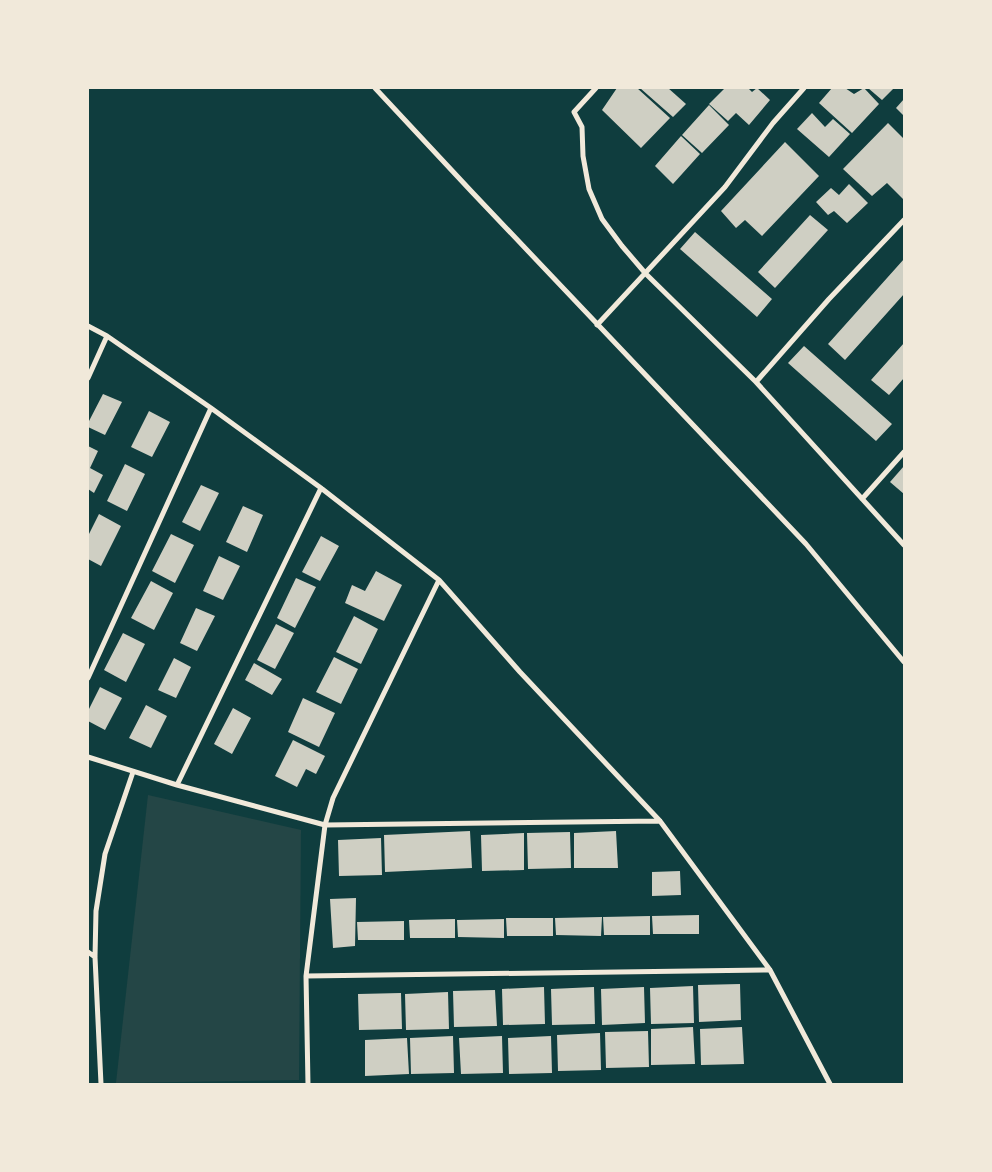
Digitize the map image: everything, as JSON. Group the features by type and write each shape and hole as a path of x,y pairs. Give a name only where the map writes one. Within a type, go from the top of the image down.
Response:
{"street":[{"path":"375,88 806,544 904,662"},
{"path":"596,88 574,112 582,127 583,156 589,189 602,219 646,274 756,382 904,545"},
{"path":"597,325 631,286 646,274 724,187 773,123 804,88"},
{"path":"756,382 829,299 904,220"},
{"path":"88,326 107,336 211,408 321,488 439,580 520,672 660,821 770,970 830,1084"},
{"path":"88,378 107,336"},
{"path":"88,678 211,408"},
{"path":"862,499 904,452"},
{"path":"177,785 321,488"},
{"path":"308,1084 306,976 325,825 334,798 439,580"},
{"path":"88,757 177,785 325,825 660,821"},
{"path":"101,1084 95,957 96,910 105,854 133,772"},
{"path":"88,952 95,957"},
{"path":"306,976 770,970"}],"shaded area":[{"path":"148,795 301,830 299,1080 116,1083"}],"building":[{"path":"617,88 637,88 670,118 641,148 602,110"},
{"path":"640,88 668,88 686,104 673,117"},
{"path":"725,88 748,88 752,92 757,88 770,100 749,125 736,113 728,121 709,104"},
{"path":"832,88 845,88 854,94 864,88 879,104 852,133 819,103"},
{"path":"868,88 894,88 882,100"},
{"path":"904,99 904,116 896,108"},
{"path":"709,105 729,125 702,153 682,135"},
{"path":"812,113 825,127 833,119 850,134 829,157 797,129"},
{"path":"888,123 904,139 903,199 887,183 872,196 843,169"},
{"path":"681,136 700,154 673,184 655,166"},
{"path":"785,142 819,176 762,236 745,220 736,228 721,211"},
{"path":"849,184 868,203 847,223 834,211 828,215 816,202 831,188 839,195"},
{"path":"810,215 828,230 775,288 758,272"},
{"path":"695,232 772,299 757,317 680,249"},
{"path":"904,259 904,294 845,360 828,344"},
{"path":"904,343 904,378 889,395 871,380"},
{"path":"804,346 892,424 876,441 788,363"},
{"path":"103,394 122,402 105,435 88,427 88,423"},
{"path":"149,411 170,422 152,457 131,447"},
{"path":"88,446 98,451 90,468 103,475 94,493 88,489"},
{"path":"125,464 145,474 127,511 107,501"},
{"path":"904,466 904,494 890,482"},
{"path":"201,485 219,493 200,531 182,522"},
{"path":"243,506 263,515 247,552 226,542"},
{"path":"99,514 121,526 101,566 88,559 88,536"},
{"path":"171,534 194,545 175,583 152,571"},
{"path":"321,536 339,546 320,581 302,572"},
{"path":"219,556 240,566 223,600 203,591"},
{"path":"376,571 402,585 384,621 345,603 352,585 365,591"},
{"path":"296,578 316,587 295,628 277,618"},
{"path":"151,581 173,593 154,630 131,618"},
{"path":"196,608 215,616 197,651 180,643"},
{"path":"354,616 378,629 361,664 336,652"},
{"path":"276,624 294,633 275,669 257,660"},
{"path":"123,633 145,644 126,682 104,670"},
{"path":"334,657 358,669 341,704 316,692"},
{"path":"174,658 191,667 176,698 158,690"},
{"path":"254,663 282,679 272,695 245,680"},
{"path":"100,687 122,698 105,730 88,721 88,711"},
{"path":"303,698 335,713 319,747 288,732"},
{"path":"146,705 167,716 151,748 129,738"},
{"path":"233,708 251,718 232,754 214,744"},
{"path":"293,740 325,756 316,774 306,769 297,787 275,776"},
{"path":"470,831 472,868 385,872 384,835"},
{"path":"616,831 618,868 574,868 574,833"},
{"path":"570,832 571,868 528,869 527,833"},
{"path":"524,833 524,870 482,871 481,835"},
{"path":"381,838 382,875 339,876 338,840"},
{"path":"680,871 681,895 652,896 652,872"},
{"path":"356,898 355,946 333,948 330,899"},
{"path":"699,915 699,934 653,934 652,916"},
{"path":"650,916 650,935 604,935 603,917"},
{"path":"602,917 601,936 556,935 555,918"},
{"path":"506,918 553,918 553,936 507,936"},
{"path":"455,919 455,938 410,938 409,920"},
{"path":"504,919 504,938 458,937 457,920"},
{"path":"404,921 404,940 358,940 357,922"},
{"path":"740,984 741,1020 699,1022 698,985"},
{"path":"693,986 694,1023 651,1024 650,988"},
{"path":"544,987 545,1024 503,1025 502,989"},
{"path":"594,987 595,1024 552,1025 551,989"},
{"path":"644,987 645,1023 602,1025 601,989"},
{"path":"495,990 497,1026 454,1027 453,991"},
{"path":"448,992 449,1029 406,1030 405,994"},
{"path":"401,993 402,1029 359,1030 358,994"},
{"path":"693,1027 695,1064 651,1065 651,1029"},
{"path":"742,1027 744,1064 701,1065 700,1029"},
{"path":"648,1031 649,1067 606,1068 605,1032"},
{"path":"600,1033 601,1070 558,1071 557,1035"},
{"path":"453,1036 454,1073 411,1074 410,1038"},
{"path":"502,1036 503,1073 461,1074 459,1038"},
{"path":"551,1036 552,1073 509,1074 508,1038"},
{"path":"407,1038 409,1074 365,1076 365,1040"}]}
